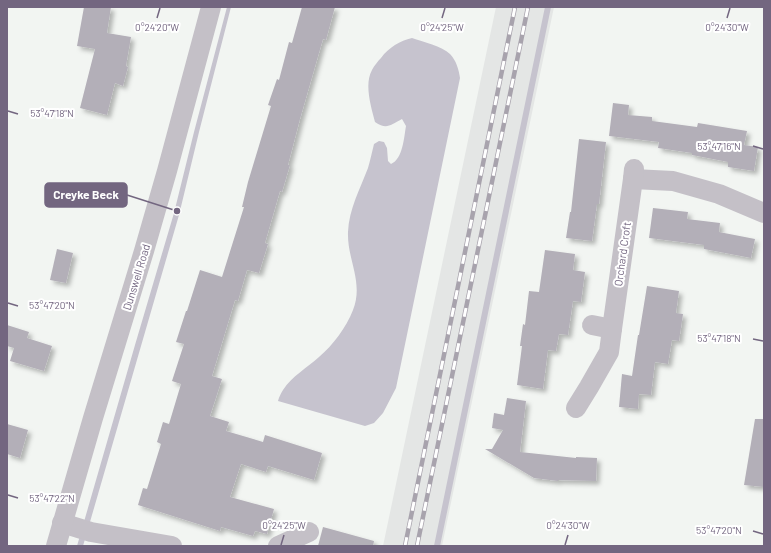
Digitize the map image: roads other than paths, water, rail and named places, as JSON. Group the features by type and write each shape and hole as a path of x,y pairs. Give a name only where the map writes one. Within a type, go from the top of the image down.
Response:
{"street":[{"name":"Dunswell Road","path":"56,546 76,527 93,418 167,171 211,7"},
{"name":"Orchard Croft","path":"576,408 590,387 609,352 633,174 673,181 719,194 764,213"},
{"path":"592,325 612,329"},
{"path":"76,527 172,546"},
{"path":"278,546 309,532"}],"waterway":[{"path":"437,546 548,7"}],"railway":[{"path":"405,546 515,7"},
{"path":"417,546 528,7"}],"place":[{"name":"Creyke Beck","path":"177,211"}]}
